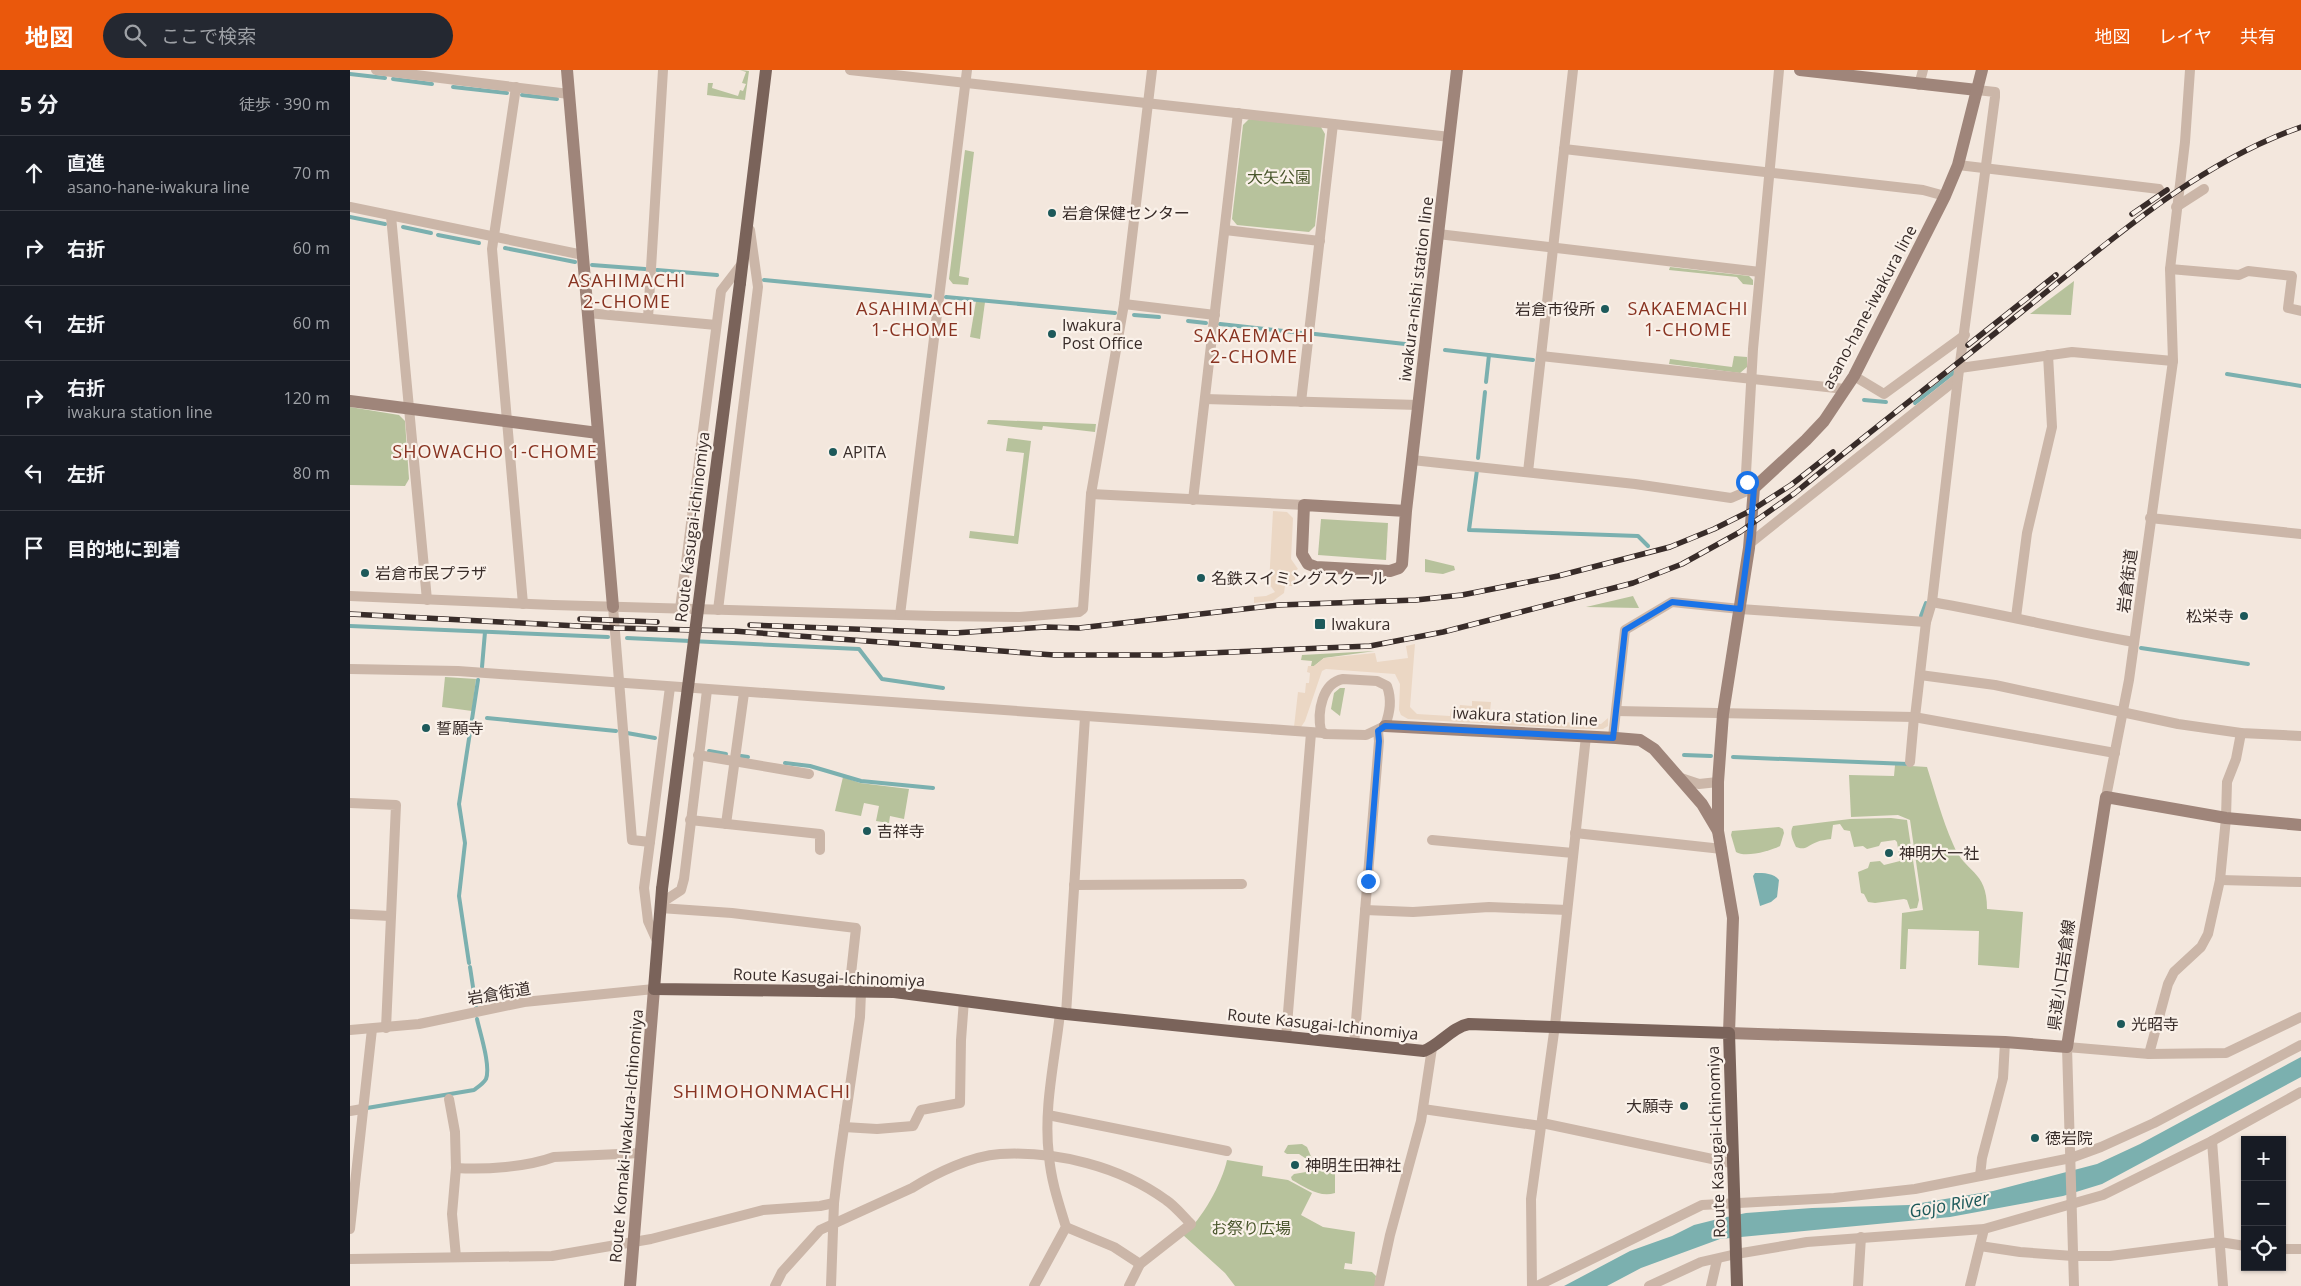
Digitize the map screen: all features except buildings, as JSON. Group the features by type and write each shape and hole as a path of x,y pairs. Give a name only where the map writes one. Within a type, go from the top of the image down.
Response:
{"main road":[{"path":"567,70 613,607"},
{"name":"Route Kasugai-ichinomiya","path":"654,989 660,905 766,70"},
{"name":"iwakura-nishi station line","path":"1304,505 1302,554 1308,564 1316,567 1390,571 1399,568 1402,564 1406,511 1457,70"},
{"path":"1800,70 1977,90"},
{"name":"asano-hane-iwakura line","path":"1754,488 1806,440 1824,420 1854,376 1945,196 1958,165 1982,70"},
{"path":"350,401 598,433"},
{"path":"1718,831 1718,782 1723,714 1749,544 1754,488"},
{"path":"1304,505 1406,511"},
{"name":"iwakura station line","path":"1381,728 1640,740 1654,749 1702,804 1718,831 1733,918 1728,1032"},
{"path":"2106,797 2226,818 2301,825"},
{"name":"県道小口岩倉線","path":"1728,1032 2005,1042 2067,1047 2106,797"},
{"name":"Route Kasugai-Ichinomiya","path":"654,989 894,992 1063,1014 1424,1051 1432,1048 1454,1030 1469,1024 1555,1025 1728,1032 1731,1163 1737,1286"},
{"name":"Route Komaki-Iwakura-Ichinomiya","path":"630,1286 654,989"}],"street":[{"path":"376,70 569,94"},
{"path":"648,318 663,70"},
{"path":"850,70 1450,137"},
{"path":"900,614 967,70"},
{"path":"350,596 613,607 1020,617 1079,612 1083,609 1091,494 1124,304 1152,70"},
{"path":"1528,472 1573,70"},
{"path":"1412,460 1642,485 1731,498 1754,488 1747,482 1746,473 1768,173 1779,70"},
{"path":"1919,84 1923,70"},
{"name":"岩倉街道","path":"2106,797 2123,713 2134,642 2173,361 2170,269 2185,142 2190,70"},
{"path":"516,87 492,249 523,604"},
{"path":"1910,762 1926,622 1932,602 1995,92 1977,90"},
{"path":"1193,500 1238,113"},
{"path":"1301,402 1333,124"},
{"path":"1564,149 1923,190 1945,196"},
{"path":"1958,165 2158,189"},
{"path":"2176,207 2204,189"},
{"path":"350,207 583,255"},
{"path":"391,216 407,408 427,600"},
{"path":"718,610 758,287 748,217"},
{"path":"1225,230 1320,241"},
{"path":"1438,234 1760,272"},
{"path":"680,609 721,291 741,265"},
{"path":"2170,269 2238,275 2248,272 2292,276 2288,308 2301,311"},
{"path":"1124,304 1215,315"},
{"path":"588,313 716,325"},
{"path":"1854,376 1884,394 1965,335"},
{"path":"1749,544 1959,373 2072,352 2173,361"},
{"path":"2016,617 2027,533 2052,427 2048,355"},
{"path":"1541,356 1845,389"},
{"path":"1205,399 1418,406"},
{"path":"1091,494 1304,505"},
{"path":"2150,518 2301,534"},
{"path":"1613,738 1625,630 1672,602 1740,609 1926,622"},
{"path":"1932,602 2016,617 2079,632 2134,642"},
{"path":"613,607 632,840 641,843 650,842"},
{"path":"350,669 458,671 1324,734 1366,736 1381,728"},
{"path":"1920,675 1996,685 2123,713 2241,733 2301,736"},
{"path":"1324,734 1320,726 1325,692 1329,684 1343,679 1377,681 1387,686 1390,696 1389,714 1381,728 1379,741 1354,1045"},
{"path":"657,941 648,921 644,888 670,687"},
{"path":"660,905 681,890 707,690"},
{"path":"726,824 744,693"},
{"path":"1616,711 1915,717 2115,753"},
{"path":"1034,1286 1066,1227 1054,1189 1048,1155 1048,1116 1063,1014 1086,717"},
{"path":"1286,1037 1311,733"},
{"path":"2149,1054 2168,984 2174,972 2201,948 2208,934 2220,880 2226,818 2227,782 2236,758 2241,733"},
{"path":"1532,1286 1531,1199 1555,1025 1586,736"},
{"path":"698,755 809,774"},
{"path":"1681,778 1699,784 1718,782"},
{"path":"350,803 396,804 386,1028"},
{"path":"690,820 820,834 820,850"},
{"path":"1575,833 1722,849"},
{"path":"1432,840 1573,853"},
{"path":"2220,880 2301,882"},
{"path":"1074,885 1242,884"},
{"path":"660,905 856,928 855,992 860,1017 834,1203 831,1286"},
{"path":"1365,910 1413,912 1489,907 1568,910"},
{"path":"350,914 390,916"},
{"name":"岩倉街道","path":"350,1030 419,1024 521,1002 654,989"},
{"path":"844,1127 877,1129 913,1126 921,1110 960,1103 964,1000"},
{"path":"2074,1286 2067,1047 2149,1054 2226,1053 2301,1017"},
{"path":"350,1229 372,1028"},
{"path":"1980,1176 1982,1158 2003,1078 2005,1042"},
{"path":"1537,1286 1702,1204 1834,1198 1915,1189 2071,1158 2154,1123 2301,1045"},
{"path":"1379,1286 1423,1109 1432,1048"},
{"path":"1649,1286 1701,1262 1736,1254 1806,1242 1984,1229 2103,1195 2212,1141 2301,1092"},
{"path":"449,1099 455,1132 456,1168 452,1214 456,1257"},
{"path":"350,1111 362,1109"},
{"path":"1423,1109 1541,1124 1731,1163"},
{"path":"1048,1116 1227,1151"},
{"path":"2212,1141 2223,1286"},
{"path":"456,1168 471,1169 541,1162 554,1157 641,1153"},
{"path":"775,1286 782,1272 820,1230 925,1180 974,1160 998,1154 1048,1155 1101,1166 1136,1182 1167,1200 1191,1224 1140,1264 1129,1286"},
{"path":"350,1259 526,1258 552,1256 651,1239 763,1210 820,1206 834,1203"},
{"path":"1066,1227 1114,1247 1140,1264"},
{"path":"1970,1286 1984,1229"},
{"path":"1858,1286 1861,1238"},
{"path":"1980,1246 2020,1252 2073,1256 2110,1256 2220,1242 2241,1245"},
{"path":"2286,1249 2301,1249"},
{"path":"1711,1286 1716,1260"}],"green space":[{"path":"740,70 749,71 745,100 707,95 708,83 713,83 712,88 738,96 740,90 743,91 746,84 742,83 746,72"},
{"name":"大矢公園","path":"1249,119 1321,127 1325,134 1315,226 1309,232 1237,225 1232,219 1243,125"},
{"path":"965,150 974,152 959,276 969,278 968,285 953,284 949,279"},
{"path":"1670,267 1749,276 1753,280 1753,285 1743,284 1737,277 1669,270"},
{"path":"2074,281 2071,315 2030,314"},
{"path":"976,301 985,302 980,339 970,337"},
{"path":"1734,356 1747,357 1747,367 1740,373 1669,364 1670,359 1732,367"},
{"path":"350,407 399,415 405,421 409,479 405,486 350,485"},
{"path":"988,420 1096,424 1095,432 1043,426 1042,430 987,424"},
{"path":"1008,438 1031,441 1018,544 969,538 970,531 1014,536 1024,453 1006,451"},
{"path":"1321,519 1388,523 1386,560 1318,555"},
{"path":"1425,559 1454,566 1455,570 1443,574 1425,572"},
{"path":"1633,596 1639,608 1586,607"},
{"path":"1375,651 1324,658 1314,666 1311,666 1312,661 1301,660 1302,655"},
{"path":"445,677 476,679 472,711 442,707"},
{"path":"1340,688 1345,688 1340,716 1331,709 1334,693"},
{"path":"1895,765 1927,767 1953,844 1963,861 1983,886 1987,909 2023,912 2019,968 1978,965 1979,931 1908,929 1906,969 1900,969 1902,913 1923,910 1910,820 1898,815 1851,817 1849,775 1894,776"},
{"path":"843,777 860,783 909,789 904,819 890,816 889,823 876,821 879,806 864,803 861,816 835,811"},
{"path":"1891,818 1907,820 1919,900 1917,908 1910,909 1907,900 1904,899 1875,903 1868,902 1864,894 1861,893 1858,872 1868,868 1870,862 1880,861 1884,865 1900,861 1895,840 1881,842 1879,846 1867,849 1863,846 1854,847 1850,831 1844,830 1840,824 1833,825 1831,839 1819,841 1802,848 1796,847 1791,834 1793,826 1850,819"},
{"path":"1779,827 1783,829 1784,833 1780,846 1764,852 1751,854 1736,852 1731,835 1732,831"},
{"path":"1302,1144 1307,1147 1313,1161 1335,1172 1335,1193 1318,1193 1292,1180 1291,1177 1294,1174 1306,1172 1308,1160 1299,1154 1287,1154 1284,1152 1288,1145"},
{"name":"お祭り広場","path":"1227,1160 1263,1166 1262,1176 1288,1180 1312,1193 1301,1215 1323,1227 1355,1232 1352,1264 1345,1263 1344,1269 1372,1272 1376,1276 1375,1286 1235,1286 1225,1273 1183,1235 1204,1211 1221,1179"}],"shaded area":[{"path":"1273,511 1287,512 1293,518 1291,559 1298,569 1295,571 1295,586 1285,586 1284,593 1273,601 1254,603 1254,597 1266,596 1275,592 1269,584"},
{"path":"1415,644 1410,707 1417,714 1450,716 1451,709 1459,709 1460,705 1472,706 1472,701 1491,702 1490,711 1496,711 1496,719 1601,724 1608,718 1608,726 1603,729 1576,729 1408,719 1401,715 1399,710 1400,684 1395,674 1326,669 1322,671 1305,721 1301,727 1294,727 1298,692 1305,693 1306,683 1309,683 1310,673 1307,672 1308,666 1314,666 1324,658 1375,653 1377,662 1408,658 1406,646"}],"water":[{"path":"1755,873 1772,875 1779,880 1777,897 1771,902 1760,906 1753,876"},
{"name":"Gojo River","path":"2301,1057 2301,1077 2102,1184 2063,1196 1950,1217 1720,1239 1641,1268 1607,1286 1564,1286 1630,1251 1672,1236 1694,1225 1722,1218 1746,1213 1812,1208 1909,1205 1993,1191 2097,1164 2140,1144"}],"waterway":[{"path":"350,74 385,78"},
{"path":"393,79 432,84"},
{"path":"453,87 507,93"},
{"path":"522,95 557,99"},
{"path":"350,217 385,224"},
{"path":"403,227 431,233"},
{"path":"438,235 479,243"},
{"path":"505,248 575,262"},
{"path":"592,265 645,269"},
{"path":"657,270 717,275"},
{"path":"764,280 930,296"},
{"path":"946,297 1115,313"},
{"path":"1134,315 1159,317"},
{"path":"1188,321 1206,323"},
{"path":"1220,324 1302,333"},
{"path":"1315,334 1405,344"},
{"path":"1445,350 1533,360"},
{"path":"1486,382 1489,355"},
{"path":"1915,403 1957,370"},
{"path":"2227,374 2301,386"},
{"path":"1478,458 1485,392"},
{"path":"1864,400 1886,402"},
{"path":"1477,470 1469,530 1638,536 1648,546"},
{"path":"1921,616 1926,603"},
{"path":"350,626 608,637"},
{"path":"482,667 485,632"},
{"path":"627,638 859,649 882,679 943,688"},
{"path":"2141,648 2248,664"},
{"path":"469,963 459,896 465,843 459,804 478,680"},
{"path":"487,718 616,731"},
{"path":"627,733 655,738"},
{"path":"709,751 726,754"},
{"path":"1684,755 1711,756"},
{"path":"741,756 748,757"},
{"path":"1733,757 1908,764"},
{"path":"785,763 810,766 861,781 933,788"},
{"path":"470,967 476,1007"},
{"path":"367,1108 474,1090 486,1079 487,1073 477,1019"}],"railway":[{"path":"350,614 615,628 733,631 1054,655 1163,655 1370,646 1443,632 1633,583 1682,564 1740,532 1795,493 2152,208 2224,162 2261,143 2301,127"},
{"path":"2132,214 2167,190"},
{"path":"1968,345 2056,275"},
{"path":"750,625 955,633 1045,627 1079,628 1279,605 1416,600 1462,595 1558,576 1670,547 1714,529 1752,510 1791,485 1833,452"},
{"path":"580,619 657,622"}],"place":[{"name":"岩倉保健センター","path":"1052,213"},
{"name":"岩倉市役所","path":"1605,309"},
{"name":"Iwakura Post Office","path":"1052,334"},
{"name":"APITA","path":"833,452"},
{"name":"岩倉市民プラザ","path":"365,573"},
{"name":"名鉄スイミングスクール","path":"1201,578"},
{"name":"松栄寺","path":"2244,616"},
{"name":"Iwakura","path":"1320,624"},
{"name":"誓願寺","path":"426,728"},
{"name":"吉祥寺","path":"867,831"},
{"name":"神明大一社","path":"1889,853"},
{"name":"光昭寺","path":"2121,1024"},
{"name":"大願寺","path":"1684,1106"},
{"name":"徳岩院","path":"2035,1138"},
{"name":"神明生田神社","path":"1295,1165"}],"district":[{"name":"ASAHIMACHI 2-CHOME","path":"627,290"},
{"name":"ASAHIMACHI 1-CHOME","path":"915,318"},
{"name":"SAKAEMACHI 1-CHOME","path":"1688,318"},
{"name":"SAKAEMACHI 2-CHOME","path":"1254,345"},
{"name":"SHOWACHO 1-CHOME","path":"495,451"},
{"name":"SHIMOHONMACHI","path":"762,1091"}],"route":[{"path":"1368,881 1379,741 1378,731 1385,726 1613,738 1625,630 1672,602 1740,609 1754,488 1747,482"}]}
